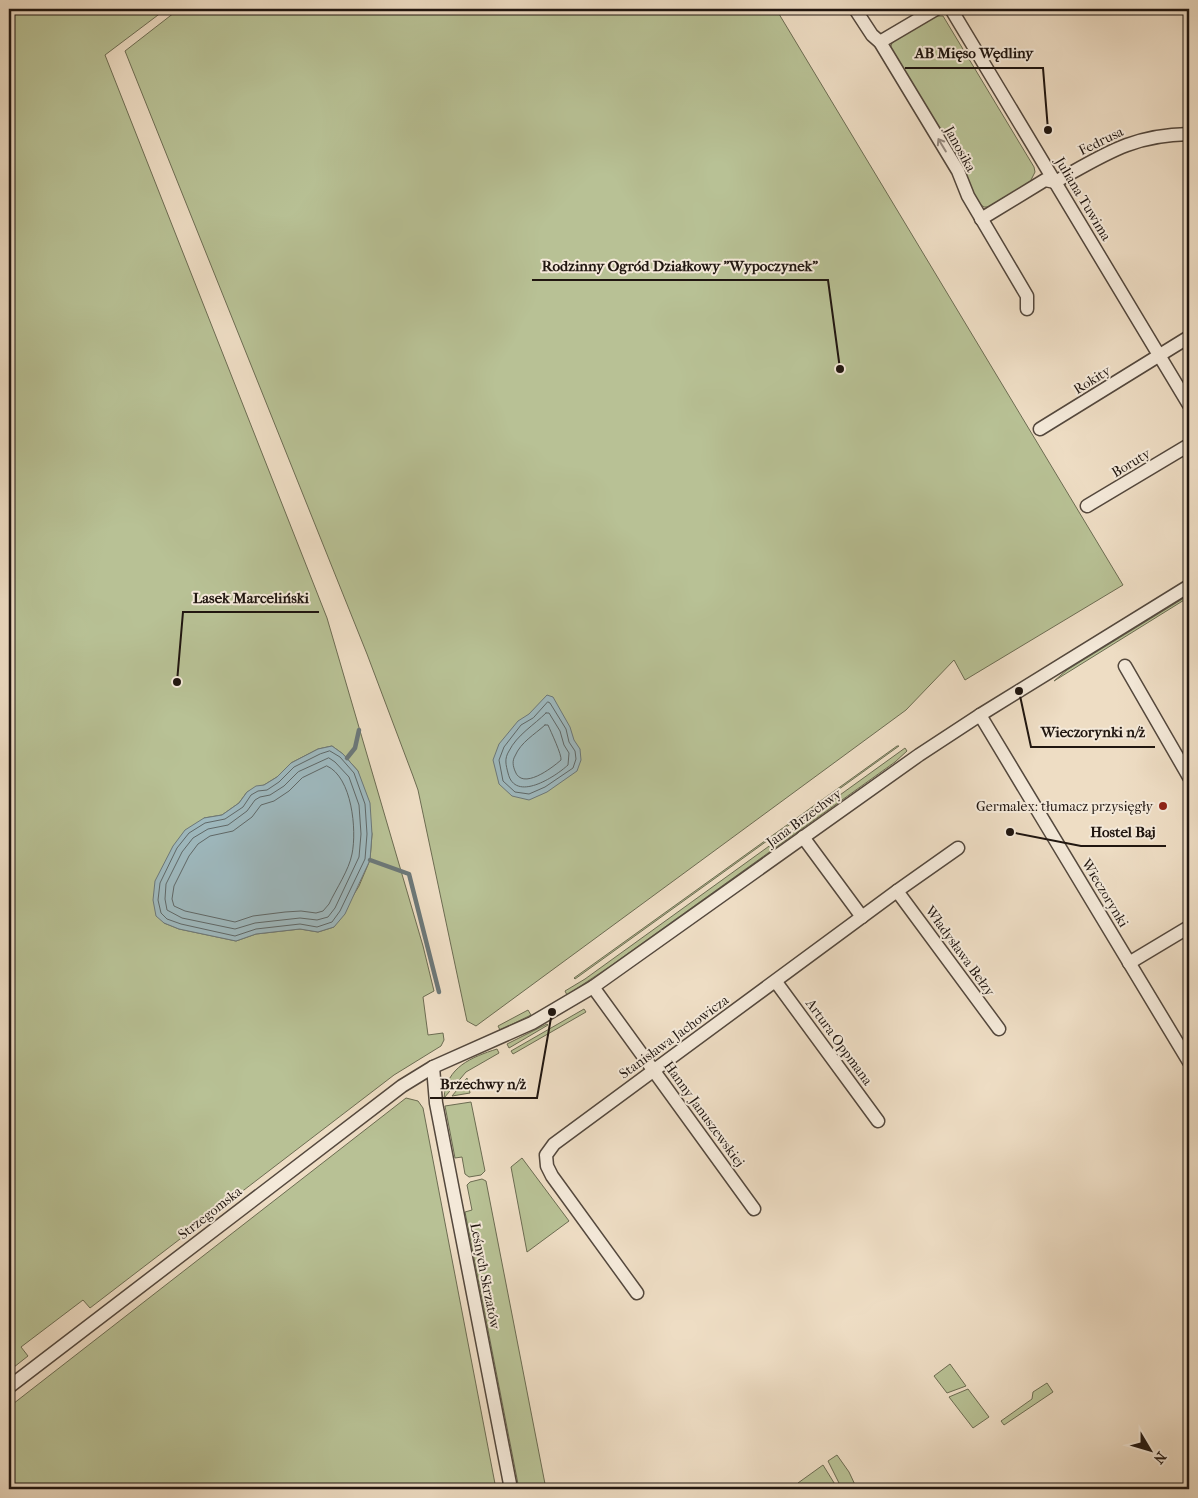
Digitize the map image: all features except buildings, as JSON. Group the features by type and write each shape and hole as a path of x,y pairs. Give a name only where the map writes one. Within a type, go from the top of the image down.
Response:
{"street":[{"name":"Janosika","path":"855,9 872,35 880,42 958,171 980,219 1027,296 1027,309"},
{"path":"880,42 936,9"},
{"name":"Juliana Tuwima","path":"954,10 1189,405"},
{"name":"Fedrusa","path":"980,219 1045,180 1055,182 1124,145 1149,137 1168,134 1189,134"},
{"name":"Rokity","path":"1040,430 1189,336"},
{"name":"Boruty","path":"1088,506 1189,445"},
{"name":"Jana Brzechwy","path":"433,1067 532,1023 593,987 919,755 980,715 1189,586"},
{"path":"1124,666 1189,777"},
{"name":"Wieczorynki","path":"980,715 1189,1062"},
{"path":"803,837 862,917"},
{"name":"Stanisława Jachowicza","path":"637,1292 552,1176 547,1166 546,1155 554,1144 958,848"},
{"name":"Władysława Bełzy","path":"897,891 999,1029"},
{"path":"1130,963 1189,926"},
{"name":"Artura Oppmana","path":"776,982 878,1120"},
{"name":"Hanny Januszewskiej","path":"593,987 754,1210"},
{"name":"Strzegomska","path":"9,1387 394,1092 433,1067"},
{"name":"Leśnych Skrzatów","path":"433,1067 436,1103 511,1489"}],"green space":[{"path":"9,9 166,9 105,55 327,618 423,946 434,991 423,997 428,1035 443,1033 444,1040 441,1046 394,1075 90,1308 83,1300 21,1347 28,1356 9,1371","holes":["332,746 343,754 358,771 372,834 370,860 359,886 334,927 318,932 300,929 256,934 236,941 179,929 164,923 204,818 222,815 239,803 247,792 264,785 277,777 291,763 318,749"]},
{"path":"179,9 776,9 1123,585 965,680 954,660 906,710 476,1026 467,1021 418,790 367,654 125,51"},
{"path":"935,16 943,16 1034,167 1035,172 1030,182 988,207 984,207 977,202 890,49 892,43 896,40"},
{"path":"1189,595 1189,597 1054,681 1067,670"},
{"path":"897,746 899,746 574,978"},
{"path":"905,748 907,751 895,762 567,995 565,991 585,979"},
{"path":"584,1009 586,1012 513,1054 511,1051"},
{"path":"528,1010 531,1015 500,1030 498,1026"},
{"path":"548,1025 509,1048 507,1044"},
{"path":"497,1049 499,1053 466,1072 444,1098 446,1087 455,1071 470,1060"},
{"path":"467,1078 470,1093 452,1096"},
{"path":"406,1098 418,1101 423,1108 496,1489 9,1489 9,1407"},
{"path":"471,1102 485,1171 481,1175 469,1177 465,1174 462,1157 455,1158 445,1106"},
{"path":"522,1158 569,1221 527,1252 511,1167"},
{"path":"482,1179 486,1181 546,1489 519,1489 465,1212 472,1210 467,1185 470,1182"},
{"path":"950,1364 966,1386 947,1393 934,1376"},
{"path":"1047,1383 1053,1392 1004,1425 1001,1421 1032,1399 1033,1392"},
{"path":"968,1389 989,1417 973,1428 949,1397"},
{"path":"837,1455 849,1472 857,1489 842,1489 828,1461"},
{"path":"823,1465 836,1486 830,1489 805,1489 798,1483"}],"water":[{"path":"547,695 553,697 570,727 574,740 580,749 581,760 577,771 547,792 529,800 512,796 499,784 493,760 499,744 518,721 529,714"},
{"path":"332,746 343,754 358,771 370,803 372,834 370,860 345,914 334,927 318,932 300,929 256,934 236,941 179,929 164,923 156,916 153,900 155,881 173,846 185,830 204,818 222,815 239,803 247,792 277,777 291,763 318,749"}],"waterway":[{"path":"347,758 355,748 359,730"},
{"path":"370,860 409,874 439,992"}],"place":[{"name":"AB Mięso Wędliny","path":"1048,130"},
{"name":"Rodzinny Ogród Działkowy \"Wypoczynek\"","path":"840,369"},
{"name":"Lasek Marceliński","path":"177,682"},
{"name":"Wieczorynki n/ż","path":"1019,691"},
{"name":"Germalex: tłumacz przysięgły","path":"1163,806"},
{"name":"Hostel Baj","path":"1010,832"},
{"name":"Brzechwy n/ż","path":"552,1012"}]}
